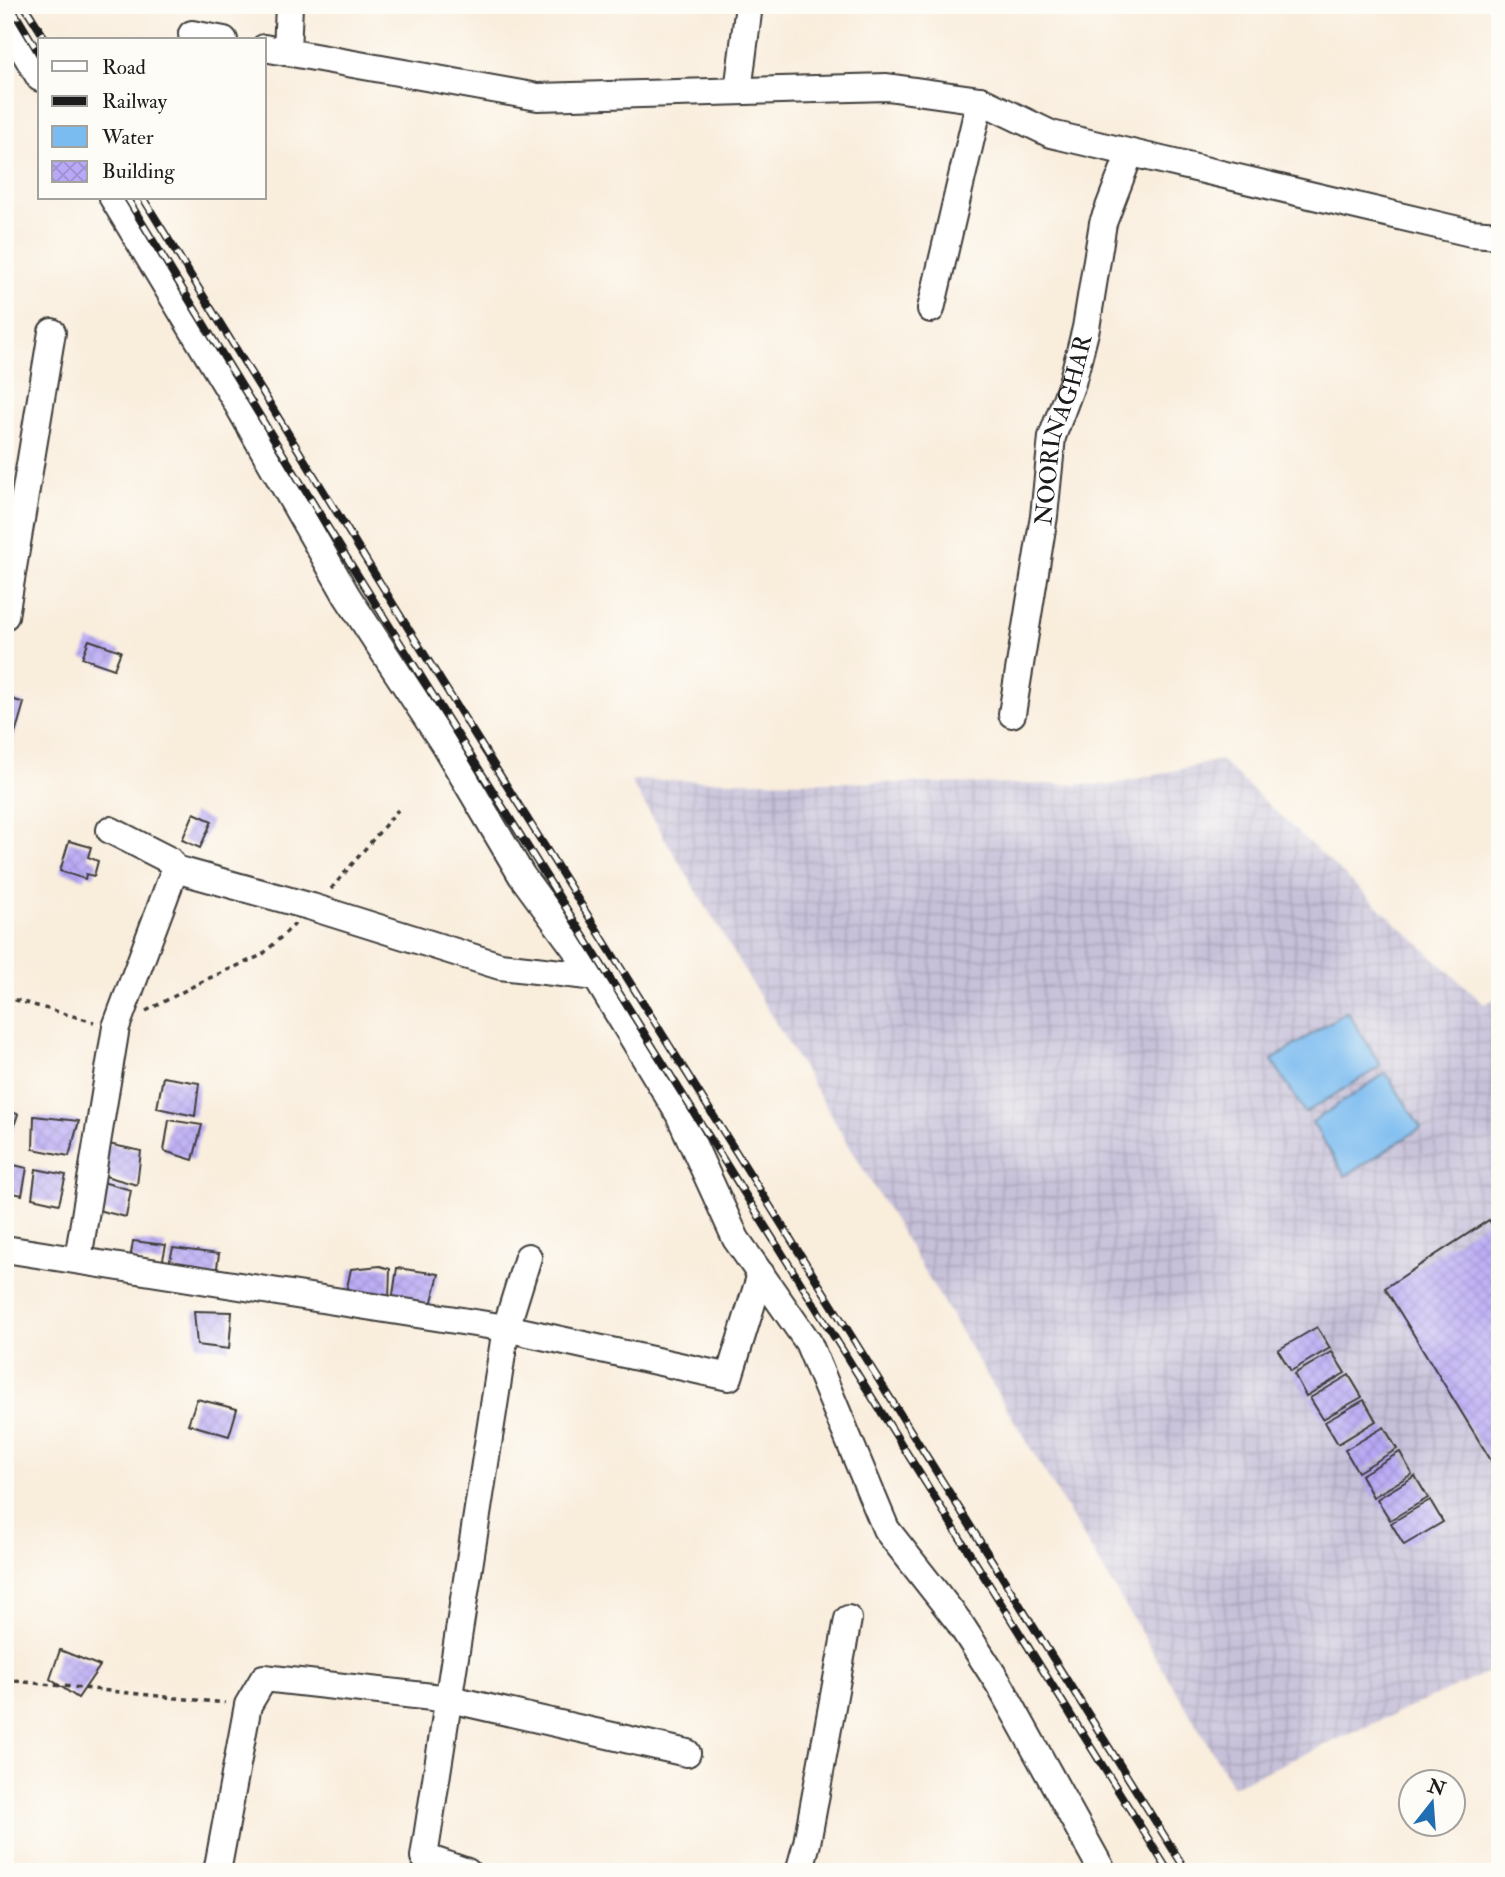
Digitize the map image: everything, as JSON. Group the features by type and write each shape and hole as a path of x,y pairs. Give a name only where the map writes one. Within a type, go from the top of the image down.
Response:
{"street":[{"path":"289,5 276,50 538,97 887,87 980,100 1051,134 1459,230 1500,235"},
{"path":"738,91 749,5"},
{"path":"5,19 38,75"},
{"path":"193,38 192,34 213,38"},
{"path":"931,309 980,100"},
{"name":"NOORINAGHAR","path":"1012,713 1044,516 1052,437 1072,383 1086,328 1103,223 1130,153"},
{"path":"114,200 234,398 347,597 444,744 522,876 596,977 679,1114 736,1239 808,1342 886,1529 959,1622 999,1684 1103,1872"},
{"path":"5,616 52,332"},
{"path":"110,830 169,860 175,869 312,907 500,967 596,977"},
{"path":"78,1259 116,1027 175,869"},
{"path":"5,1249 506,1328 729,1377 761,1274"},
{"path":"467,1872 424,1857 506,1328 528,1257"},
{"path":"799,1872 807,1843 848,1619"},
{"path":"217,1872 248,1705 264,1678 450,1699 687,1753"}],"path":[{"path":"5,998 116,1027 205,980 262,956 336,885 398,810"},
{"path":"5,869 9,869 5,878"},
{"path":"5,1680 248,1705"}],"shaded area":[{"path":"1220,760 1484,1004 1500,997 1500,1667 1233,1786 630,780 1112,785"}],"water":[{"path":"1347,1011 1381,1066 1305,1113 1272,1060"},
{"path":"1386,1073 1421,1128 1345,1176 1312,1122"}],"building":[{"path":"89,640 121,651 114,669 82,658"},
{"path":"5,697 24,703 12,744 5,742"},
{"path":"194,813 212,821 200,848 182,840"},
{"path":"69,841 91,847 88,857 98,861 94,876 86,874 85,879 60,871"},
{"path":"163,1077 199,1083 195,1116 157,1108"},
{"path":"5,1111 18,1114 8,1144 5,1142"},
{"path":"34,1116 79,1121 69,1156 33,1149"},
{"path":"169,1120 202,1125 193,1160 164,1151"},
{"path":"104,1143 141,1151 137,1185 98,1174"},
{"path":"5,1163 27,1168 22,1195 5,1191"},
{"path":"36,1169 66,1175 59,1204 32,1198"},
{"path":"88,1178 131,1190 126,1217 85,1207"},
{"path":"1489,1220 1500,1237 1500,1475 1385,1288"},
{"path":"133,1241 166,1245 162,1264 130,1260"},
{"path":"173,1248 219,1254 215,1281 168,1268"},
{"path":"380,1266 390,1269 389,1301 346,1292 351,1269"},
{"path":"397,1268 439,1274 430,1309 391,1308"},
{"path":"194,1311 232,1312 229,1349 197,1345"},
{"path":"1317,1327 1330,1348 1291,1371 1278,1350"},
{"path":"1332,1352 1345,1373 1306,1396 1294,1374"},
{"path":"1349,1375 1362,1397 1323,1419 1310,1398"},
{"path":"197,1399 237,1409 229,1436 188,1424"},
{"path":"1364,1400 1376,1421 1338,1444 1325,1422"},
{"path":"1384,1427 1397,1449 1358,1472 1345,1450"},
{"path":"1400,1452 1412,1474 1373,1497 1361,1475"},
{"path":"1415,1476 1428,1498 1390,1520 1377,1499"},
{"path":"1430,1500 1443,1522 1404,1545 1391,1523"},
{"path":"60,1650 100,1666 78,1698 50,1679"}],"railway":[{"path":"10,5 38,52"},
{"path":"24,5 45,38"},
{"path":"128,200 327,526 1169,1872"},
{"path":"144,200 408,628 1187,1872"}]}
